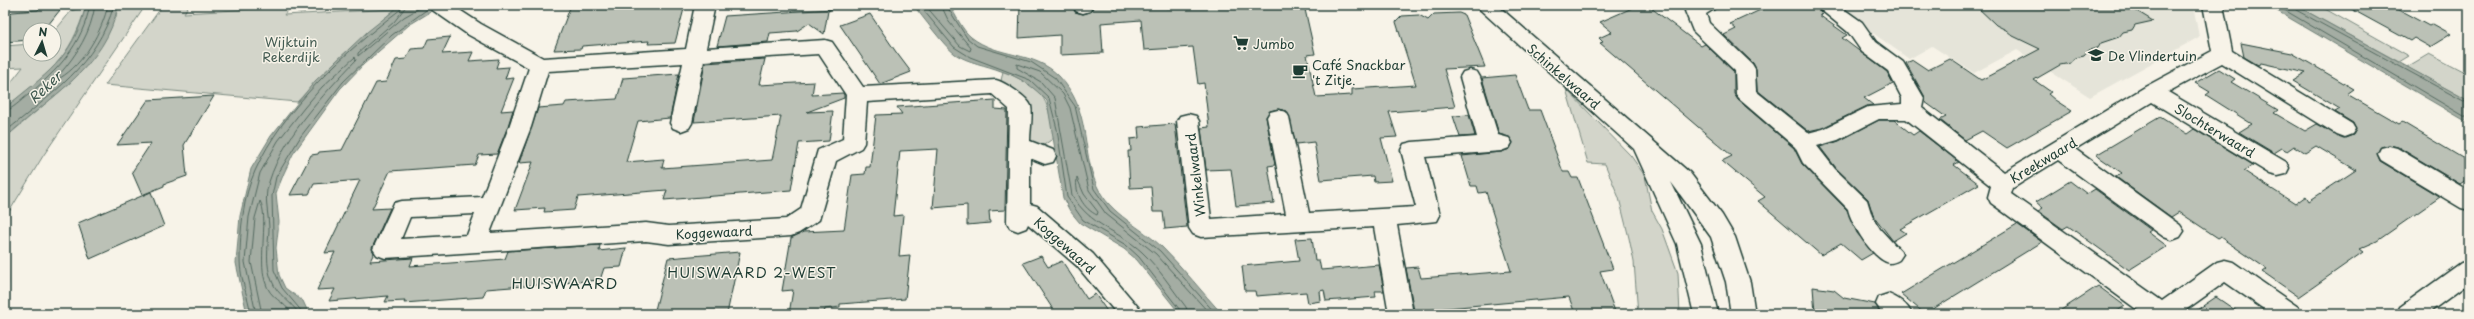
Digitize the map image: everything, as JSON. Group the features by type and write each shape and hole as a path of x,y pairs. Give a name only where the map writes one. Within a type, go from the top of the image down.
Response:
{"street":[{"path":"681,123 705,5"},
{"name":"Schinkelwaard","path":"1485,5 1682,179 1714,221 1723,237 1738,282 1743,314"},
{"path":"1707,5 1695,11 1700,26 1745,69 1746,94 1804,142 1811,157 1859,206 1861,217 1872,235 1889,250"},
{"path":"1825,5 1855,27 1869,47 1896,67 1913,98 1911,111"},
{"path":"2213,5 2223,54 2344,129"},
{"path":"441,7 540,65 694,57 825,47 857,95"},
{"name":"Kreekwaard","path":"2223,54 2152,92 2060,150 2003,183 1999,197 2162,314 2225,270 2289,314"},
{"path":"475,243 488,205 520,127 540,65"},
{"name":"Winkelwaard","path":"1188,121 1201,228 1429,215 1412,150 1495,144 1470,77"},
{"name":"Koggewaard","path":"488,205 402,209 385,249 646,232 669,235 791,227 811,214 826,156 852,143 857,95 996,87 1020,106 1018,144 1024,217 1085,260 1132,314"},
{"name":"Slochterwaard","path":"2152,92 2278,168"},
{"path":"1804,142 1830,135 1876,112 1911,111 2003,183"},
{"path":"1278,117 1299,222"},
{"path":"1018,144 1044,156"},
{"name":"Schinkelwaard","path":"1643,146 1689,244 1706,314"},
{"path":"2060,150 2172,231"},
{"path":"2389,154 2469,202"},
{"path":"1384,218 1401,314"},
{"path":"2409,314 2469,270"}],"shaded area":[{"name":"De Vlindertuin","path":"1834,5 2173,5 2194,10 2199,37 2090,97 2017,50 1974,73 1932,46 1909,59"}],"green space":[{"path":"118,5 146,5 43,156 9,212 6,225 8,281 5,309 5,138 71,82 116,17"},
{"name":"Wijktuin Rekerdijk","path":"163,5 189,5 184,13 290,7 284,15 395,9 336,61 297,102 105,85"},
{"path":"2295,5 2318,5 2409,56 2399,62"},
{"path":"86,6 72,41 62,56 62,22 71,11"},
{"path":"22,45 22,62 57,62 45,75 5,108 5,90 23,67 5,68 5,46"},
{"path":"2429,54 2469,75 2469,101 2407,67"},
{"path":"1003,71 1027,83 1035,89 1046,102 1049,112 1054,138 1025,158 1024,106 1000,86"},
{"path":"1566,89 1631,156 1645,176 1652,211 1662,229 1678,273 1680,314 1638,314 1634,262 1619,198 1605,164 1588,163"}],"water":[{"name":"Reker","path":"86,5 118,5 112,27 102,46 88,64 73,80 5,138 5,108 45,75 58,62 62,62 62,57 73,40"},
{"path":"401,5 442,5 409,25 364,64 340,89 293,154 276,193 279,222 276,248 279,275 285,288 303,301 309,314 247,314 236,263 240,216 251,169 271,136 315,81 367,32"},
{"path":"913,5 949,5 965,30 971,37 981,44 1039,62 1059,76 1069,89 1081,116 1092,172 1097,186 1103,196 1118,213 1155,240 1222,314 1180,314 1137,260 1124,249 1080,223 1070,211 1063,198 1047,101 1037,91 1020,79 1008,73 966,60 955,54 939,38"},
{"path":"2267,5 2295,5 2469,101 2469,123"}],"building":[{"path":"42,5 64,5 50,22 22,22 22,41 5,42 5,20 12,12 38,10"},
{"path":"571,5 685,5 675,43 648,44 649,41 582,46 581,49 554,50"},
{"path":"1020,5 1072,5 1075,12 1083,14 1090,12 1094,5 1167,5 1167,8 1212,5 1304,5 1315,54 1307,55 1316,97 1352,95 1352,89 1416,85 1396,22 1402,16 1419,15 1428,20 1434,14 1459,13 1464,15 1485,67 1444,69 1455,107 1389,112 1397,137 1381,138 1392,181 1374,182 1373,176 1321,180 1314,142 1296,144 1287,111 1278,109 1270,111 1266,117 1275,165 1268,166 1274,203 1236,206 1231,169 1206,170 1201,128 1209,127 1204,83 1198,84 1193,47 1144,50 1141,20 1101,23 1103,53 1060,55 1060,35 1019,38"},
{"path":"1639,5 1650,7 1701,46 1705,44 1734,72 1734,94 1738,100 1794,148 1802,164 1847,210 1857,233 1873,253 1861,260 1841,243 1821,255 1758,201 1765,197 1722,161 1732,156 1600,43 1603,42 1599,38 1612,32 1600,22"},
{"path":"1771,5 1814,5 1823,14 1819,15 1847,35 1842,38 1887,72 1893,83 1864,98 1873,105 1867,106 1822,128 1808,131 1757,90 1756,69 1753,63 1724,35 1736,29 1730,24"},
{"path":"1975,5 2127,5 2153,21 2135,25 2132,30 2123,32 2119,37 2101,43 2098,48 2089,50 2084,56 2075,58 2071,63 2060,65 2034,80 2051,92 2048,94 2055,100 2072,111 2007,148 1982,131 1965,140 1940,120 1946,117 1925,102 1925,97 1906,63 1913,60 1928,70 1950,59 1981,80 2040,49 2013,36 2006,30 1996,25"},
{"path":"2344,5 2390,5 2429,26 2433,24 2451,34 2430,47 2414,38 2410,41"},
{"path":"832,9 828,11 824,34 809,23 797,31 770,33 768,42 717,46 725,16"},
{"path":"870,14 911,72 880,84 840,25"},
{"path":"450,37 442,54 473,52 469,61 499,59 496,68 509,67 505,79 514,78 501,111 513,110 508,126 497,154 479,155 475,165 390,171 372,209 390,208 372,248 374,253 370,261 413,258 410,266 505,259 508,251 600,245 599,251 626,248 621,267 604,268 600,280 486,289 483,297 404,303 405,301 385,302 388,296 329,301 335,289 317,290 335,252 325,253 360,180 314,184 309,194 290,195 311,155 318,154 319,152 342,150 376,83 386,82 396,60 406,59 411,49 424,48 428,39"},
{"path":"2241,43 2292,53 2354,89 2347,94 2399,124 2402,122 2469,162 2469,178 2460,184 2398,147 2389,145 2381,147 2377,153 2380,161 2440,197 2377,241 2359,249 2363,252 2299,297 2263,272 2267,269 2220,237 2218,238 2179,212 2171,217 2116,177 2122,173 2096,155 2160,117 2187,134 2194,129 2253,165 2244,171 2295,204 2306,196 2309,201 2356,170 2316,146 2305,153 2294,146 2287,151 2282,148 2274,153 2239,132 2252,124 2206,95 2210,92 2195,83 2219,69 2235,79 2231,82 2278,110 2274,113 2305,131 2317,124 2345,138 2353,135 2356,130 2353,123 2335,112 2340,109 2293,81 2306,73 2261,63 2258,65 2244,57"},
{"path":"765,59 759,85 814,82 812,95 843,93 844,95 844,98 807,112 833,111 829,141 799,143 791,190 664,200 667,190 578,197 574,210 544,212 545,208 515,210 533,162 519,163 538,108 564,106 566,102 617,99 623,78 679,74 670,118 638,121 626,162 664,159 662,168 772,160 781,116 694,122 705,63"},
{"path":"1515,75 1528,110 1540,110 1563,172 1569,172 1572,178 1578,178 1613,269 1600,271 1616,314 1575,314 1569,297 1414,311 1406,268 1418,267 1421,278 1511,271 1486,192 1479,193 1477,186 1471,186 1462,156 1501,152 1510,149 1513,142 1509,137 1499,134 1482,78"},
{"path":"214,96 184,145 187,176 164,184 164,186 142,195 132,172 151,143 117,145 148,100"},
{"path":"995,100 995,109 1007,110 1005,210 989,211 990,223 967,225 967,205 933,208 938,149 900,151 893,216 903,215 899,256 910,255 905,299 840,304 840,307 825,309 824,314 789,314 793,290 782,291 791,238 803,232 844,230 852,175 865,174 866,167 870,167 876,115 902,114 897,107"},
{"path":"1469,115 1475,136 1460,137 1453,116"},
{"path":"1879,120 1894,120 1913,135 1919,131 1959,162 1954,165 1979,184 1900,229 1906,233 1893,241 1873,215 1868,199 1836,168 1820,147 1839,141"},
{"path":"1175,124 1187,227 1165,229 1163,212 1153,212 1151,187 1130,188 1128,151 1131,151 1130,139 1139,138 1138,127"},
{"path":"2070,181 2087,194 2095,189 2151,230 2148,232 2167,246 2129,270 2068,226 2063,229 2038,211 2043,208 2036,202"},
{"path":"151,192 164,226 90,259 78,223"},
{"path":"2017,224 2042,242 1925,314 1901,294"},
{"path":"1312,238 1315,260 1319,260 1321,270 1379,265 1384,291 1375,291 1376,297 1326,301 1324,290 1320,291 1321,301 1308,303 1306,292 1256,296 1255,291 1245,291 1242,266 1299,261 1295,239"},
{"path":"740,252 727,314 654,314 668,258"},
{"path":"1041,256 1048,267 1062,261 1087,299 1095,294 1109,314 1056,314 1023,263"},
{"path":"2098,286 2125,306 2113,314 2055,314"},
{"path":"1813,287 1834,290 1844,298 1875,304 1881,314 1815,314"},
{"path":"2216,297 2241,314 2191,314"}],"place":[{"name":"Jumbo","path":"1241,43"},
{"name":"De Vlindertuin","path":"2096,55"},
{"name":"Café Snackbar 't Zitje.","path":"1300,71"}],"district":[{"name":"HUISWAARD 2-WEST","path":"752,272"},
{"name":"HUISWAARD","path":"565,282"}]}
